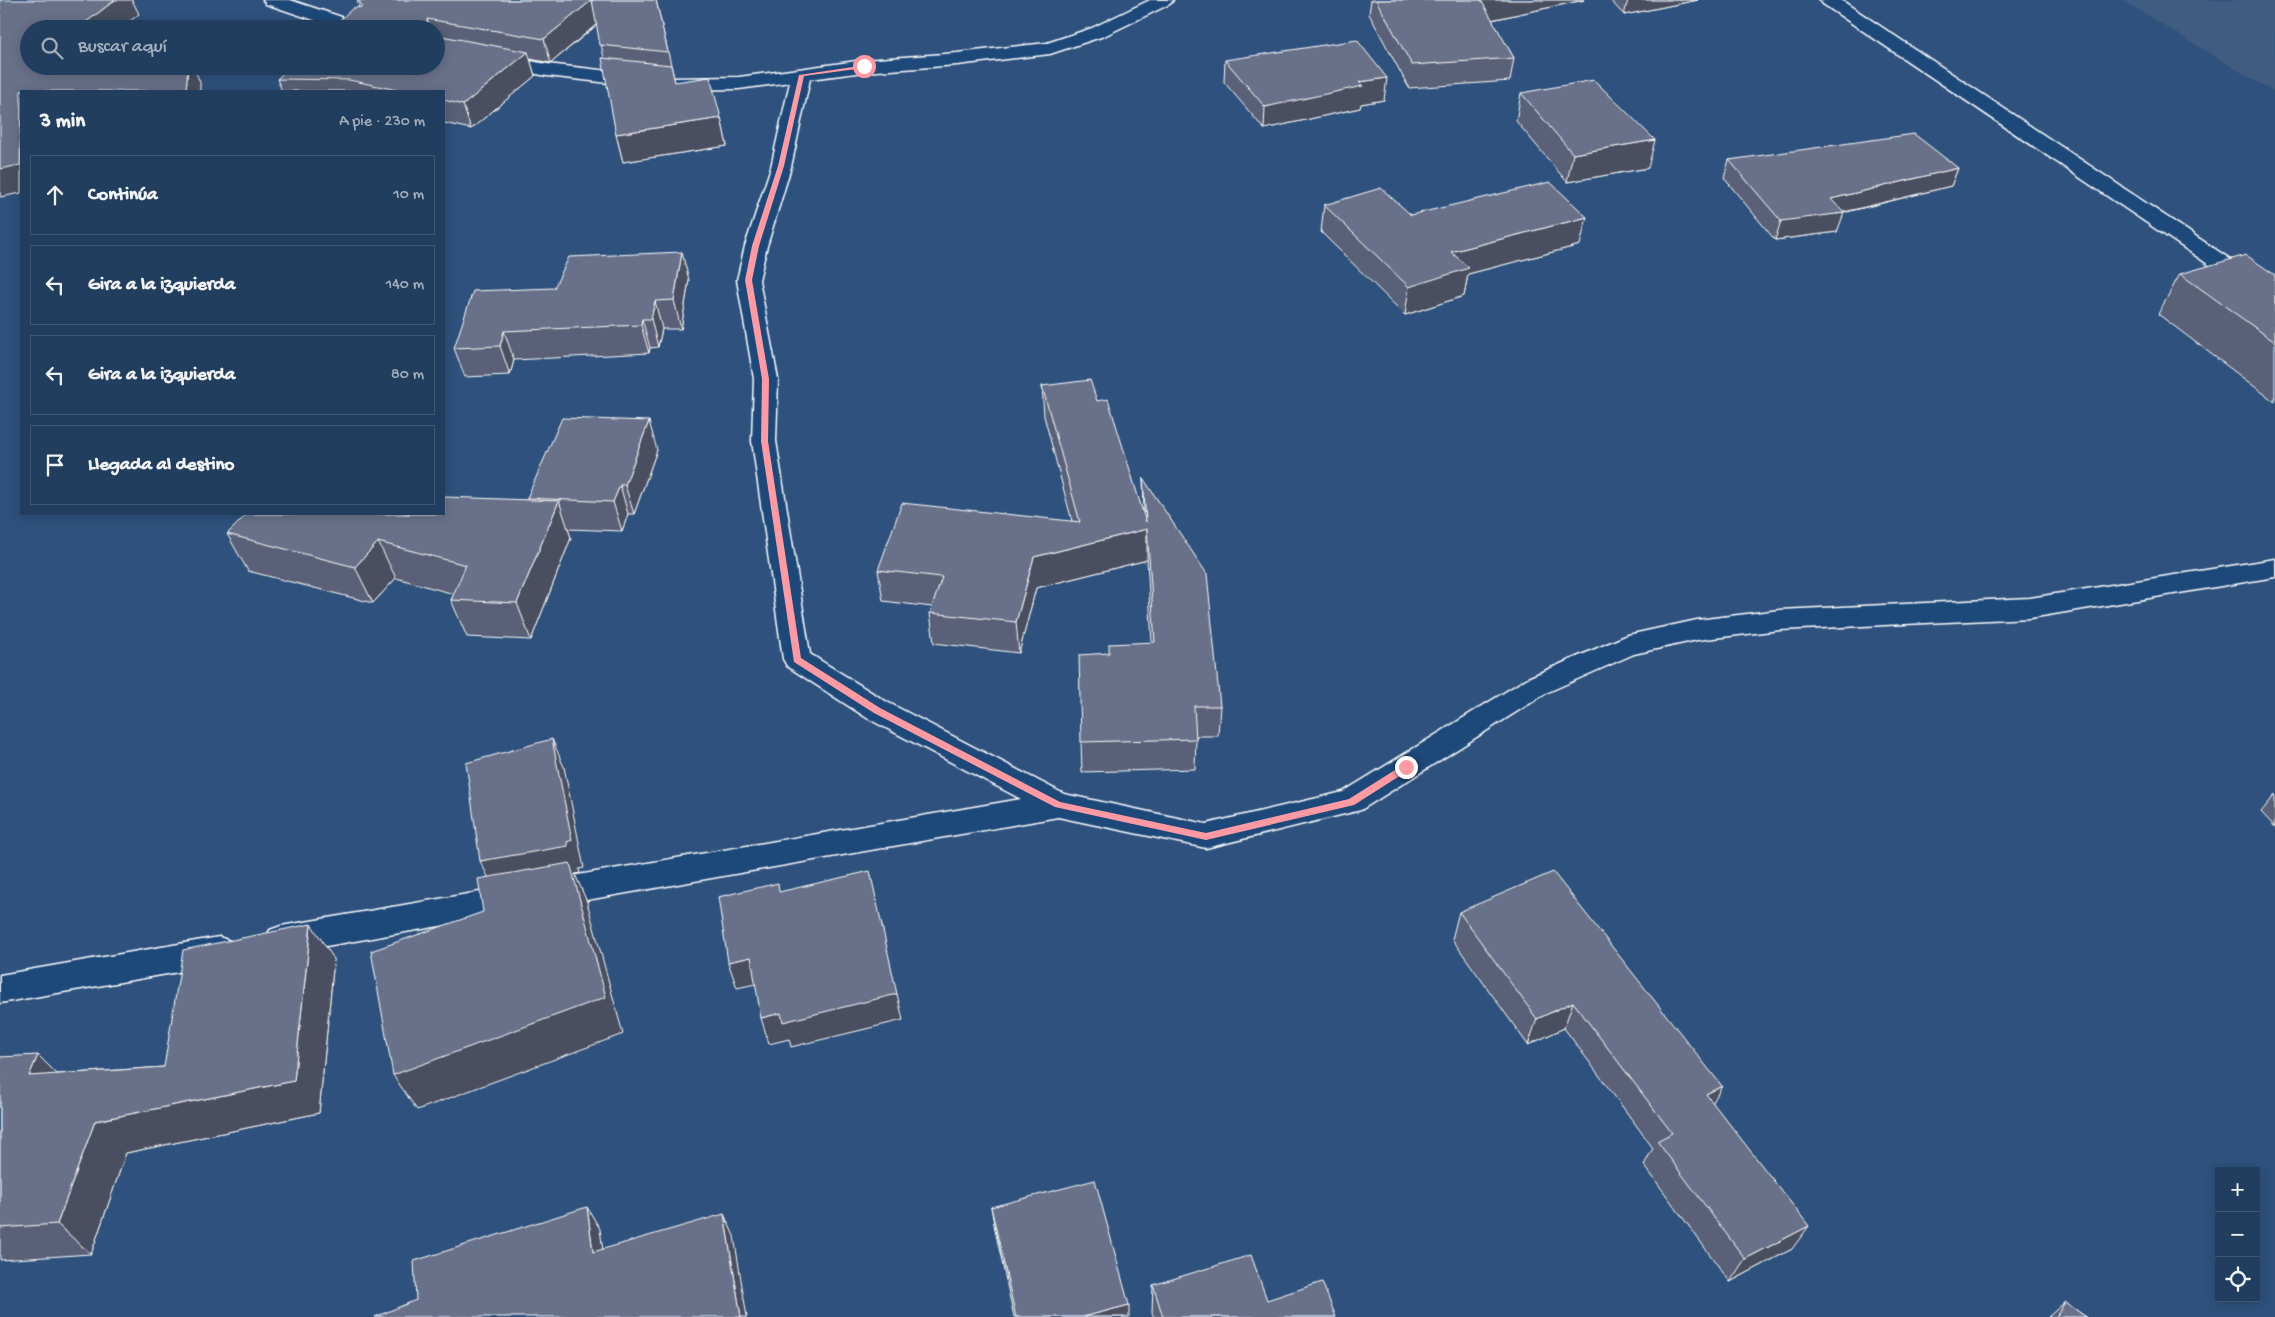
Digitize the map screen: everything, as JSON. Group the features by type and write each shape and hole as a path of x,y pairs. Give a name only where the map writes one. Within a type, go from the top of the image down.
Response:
{"street":[{"path":"272,0 333,20"},
{"path":"445,51 547,70 671,84 739,83 864,66 957,59 1050,48 1098,32 1164,0"},
{"path":"1829,0 2275,299"},
{"path":"801,75 781,166 756,246 748,280 766,379 764,441 797,659 877,710 1058,805 1206,836 1351,802 1538,685 1628,645 1697,630 1780,620 2030,608 2275,568"},
{"path":"0,989 1058,805"}],"shaded area":[{"path":"2122,0 2275,0 2275,93"}],"building":[{"path":"0,0 115,0 89,20 20,20 20,75 187,75 186,90 20,90 20,165 0,169"},
{"path":"592,0 544,39 445,22 445,20 340,20 353,8 362,7 359,1"},
{"path":"592,0 656,0 668,52 600,45"},
{"path":"1376,0 1481,0 1514,58 1412,65"},
{"path":"445,37 528,52 463,105 445,100 445,90 397,90 349,80 277,79 281,75 445,75"},
{"path":"1357,40 1387,78 1359,82 1363,86 1265,107 1225,60"},
{"path":"602,58 671,65 675,82 710,77 721,118 616,134"},
{"path":"1594,80 1655,140 1573,154 1521,93"},
{"path":"1914,134 1958,168 1831,199 1844,213 1781,221 1729,160"},
{"path":"1550,182 1587,217 1451,252 1469,268 1409,287 1324,205 1381,188 1411,215"},
{"path":"682,252 674,300 655,301 651,319 642,319 641,325 504,331 500,346 454,348 473,291 554,288 569,257"},
{"path":"2246,255 2275,275 2275,342 2180,274"},
{"path":"1090,380 1097,401 1108,399 1146,522 1143,478 1207,574 1220,706 1194,706 1196,739 1081,742 1079,655 1109,653 1109,644 1155,642 1147,529 1034,557 1016,622 930,613 942,577 878,570 902,503 1080,522 1042,386"},
{"path":"562,418 649,421 625,485 620,485 613,502 527,498"},
{"path":"445,497 559,501 517,603 451,600 466,565 378,542 355,567 227,534 246,515 445,515"},
{"path":"552,739 572,840 567,842 568,846 480,861 466,763"},
{"path":"570,863 606,997 393,1075 371,951 483,912 478,879"},
{"path":"870,871 897,994 783,1022 781,1013 761,1018 751,957 728,962 718,897 778,883 779,892"},
{"path":"1553,872 1722,1086 1706,1094 1809,1226 1745,1259 1657,1141 1672,1133 1573,1002 1537,1019 1459,912"},
{"path":"311,924 294,1081 95,1121 57,1224 0,1228 0,1057 38,1055 29,1076 164,1067 183,950"},
{"path":"1095,1180 1129,1305 1083,1317 1016,1317 991,1207"},
{"path":"587,1207 593,1252 724,1214 741,1317 375,1317 416,1300 414,1261"},
{"path":"1251,1255 1267,1300 1322,1282 1336,1317 1163,1317 1153,1285"},
{"path":"2065,1302 2086,1317 2056,1317"}],"route":[{"path":"864,66 801,75 781,166 756,246 748,280 766,379 764,441 797,659 877,710 1058,805 1206,836 1351,802 1406,767"}]}
